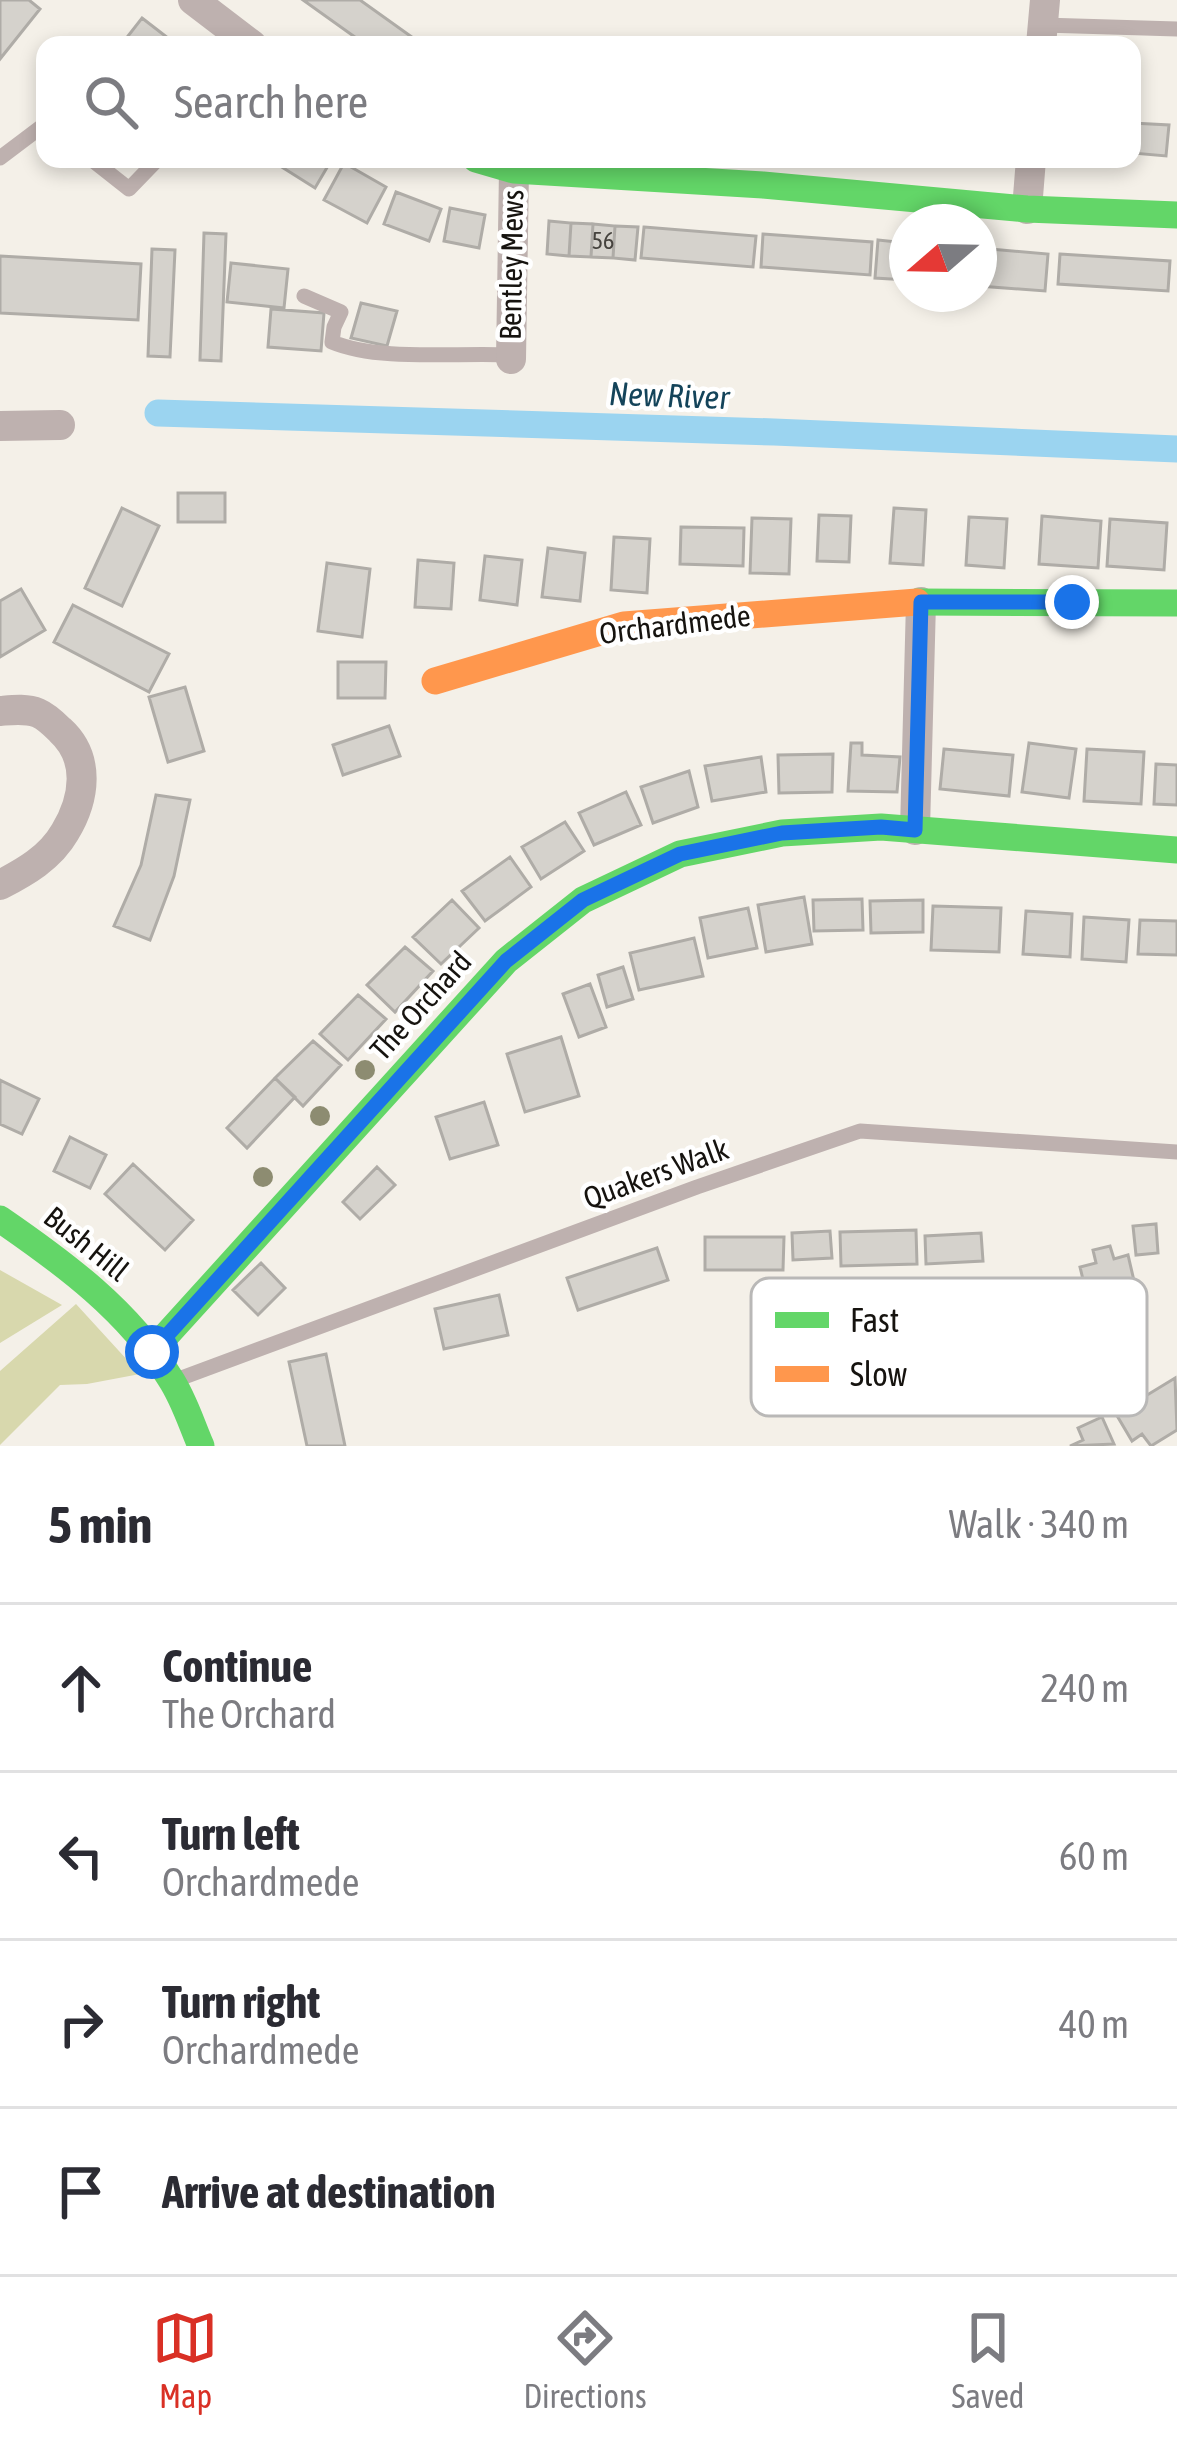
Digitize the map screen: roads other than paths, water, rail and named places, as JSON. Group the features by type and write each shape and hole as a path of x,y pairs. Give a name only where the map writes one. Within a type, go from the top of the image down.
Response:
{"street":[{"path":"193,0 239,36"},
{"path":"507,168 1027,209 1177,215"},
{"path":"1027,209 1030,168"},
{"name":"Bentley Mews","path":"510,357 514,170"},
{"path":"0,426 60,425"},
{"path":"915,830 921,602"},
{"name":"Orchardmede","path":"436,681 624,625 921,602 1177,603"},
{"path":"0,711 38,712 63,733 76,747 83,785 64,835 44,859 0,885"},
{"name":"The Orchard","path":"152,1352 506,961 583,900 680,854 782,833 881,827 1177,850"},
{"name":"Bush Hill","path":"0,1219 67,1264 113,1307 173,1382 201,1446"}],"lane":[{"path":"1043,23 1177,29"},
{"path":"0,158 36,131"},
{"path":"102,168 129,189 149,168"},
{"path":"304,296 340,312 332,342 349,349 510,357"},
{"name":"Quakers Walk","path":"173,1382 860,1131 1177,1152"}],"waterway":[{"name":"New River","path":"158,413 1177,449"}]}
